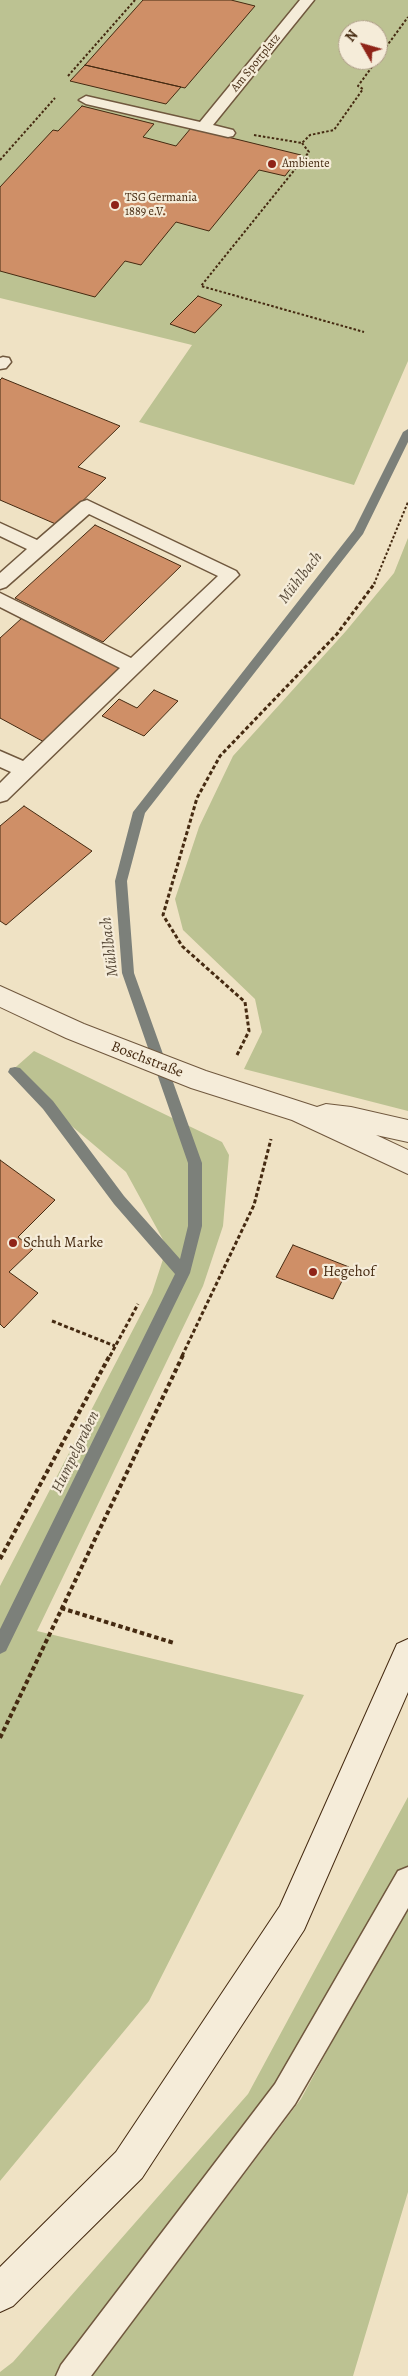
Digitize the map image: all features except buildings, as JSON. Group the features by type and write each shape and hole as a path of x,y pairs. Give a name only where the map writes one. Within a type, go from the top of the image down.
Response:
{"main road":[{"name":"Boschstraße","path":"0,996 74,1031 211,1084 290,1108 351,1118 408,1131"},
{"name":"Boschstraße","path":"290,1108 408,1163"},
{"path":"0,2293 129,2165 292,1918 408,1655"}],"lane":[{"name":"Am Sportplatz","path":"204,127 307,0"},
{"path":"86,100 228,132"},
{"path":"0,583 88,506 230,575 0,795"},
{"path":"0,529 39,548"},
{"path":"0,599 133,667"},
{"path":"0,758 25,771"},
{"path":"72,2376 286,2094 408,1881"}],"path":[{"path":"67,77 135,0"},
{"path":"388,44 408,17"},
{"path":"302,143 310,135 334,130 363,89 358,86 369,70"},
{"path":"0,160 59,94"},
{"path":"249,135 302,143 308,152 201,286 364,332"},
{"path":"211,1084 249,1031 245,1002 182,946 164,915 197,798 220,756 337,634 374,585 408,502"},
{"path":"0,1738 254,1205 290,1108"},
{"path":"0,1559 138,1304"},
{"path":"52,1321 115,1346"},
{"path":"61,1608 174,1643"}],"green space":[{"path":"0,0 408,0 408,361 354,485 139,422 192,345 0,298"},
{"path":"408,538 408,1111 244,1069 262,1032 255,999 183,930 175,899 199,827 233,756 346,631 394,573"},
{"path":"34,1051 222,1142 229,1155 223,1226 203,1286 37,1631 304,1695 149,2001 0,2181 0,1586 152,1293 167,1247 126,1172 9,1073"},
{"path":"408,1797 408,1881 285,2094 72,2376 0,2376 0,2372 13,2362 248,2094"},
{"path":"408,1902 408,2192 353,2376 92,2376 301,2099"}],"waterway":[{"name":"Mühlbach","path":"183,1273 195,1226 195,1163 128,973 121,881 139,812 359,531 408,432"},
{"name":"Mühlbach","path":"15,1072 48,1105 119,1200 183,1273"},
{"name":"Humpelgraben","path":"0,1646 183,1273"}],"place":[{"name":"Ambiente","path":"272,164"},
{"name":"TSG Germania 1889 e.V.","path":"115,205"},
{"name":"Schuh Marke","path":"13,1243"},
{"name":"Hegehof","path":"313,1272"}]}
